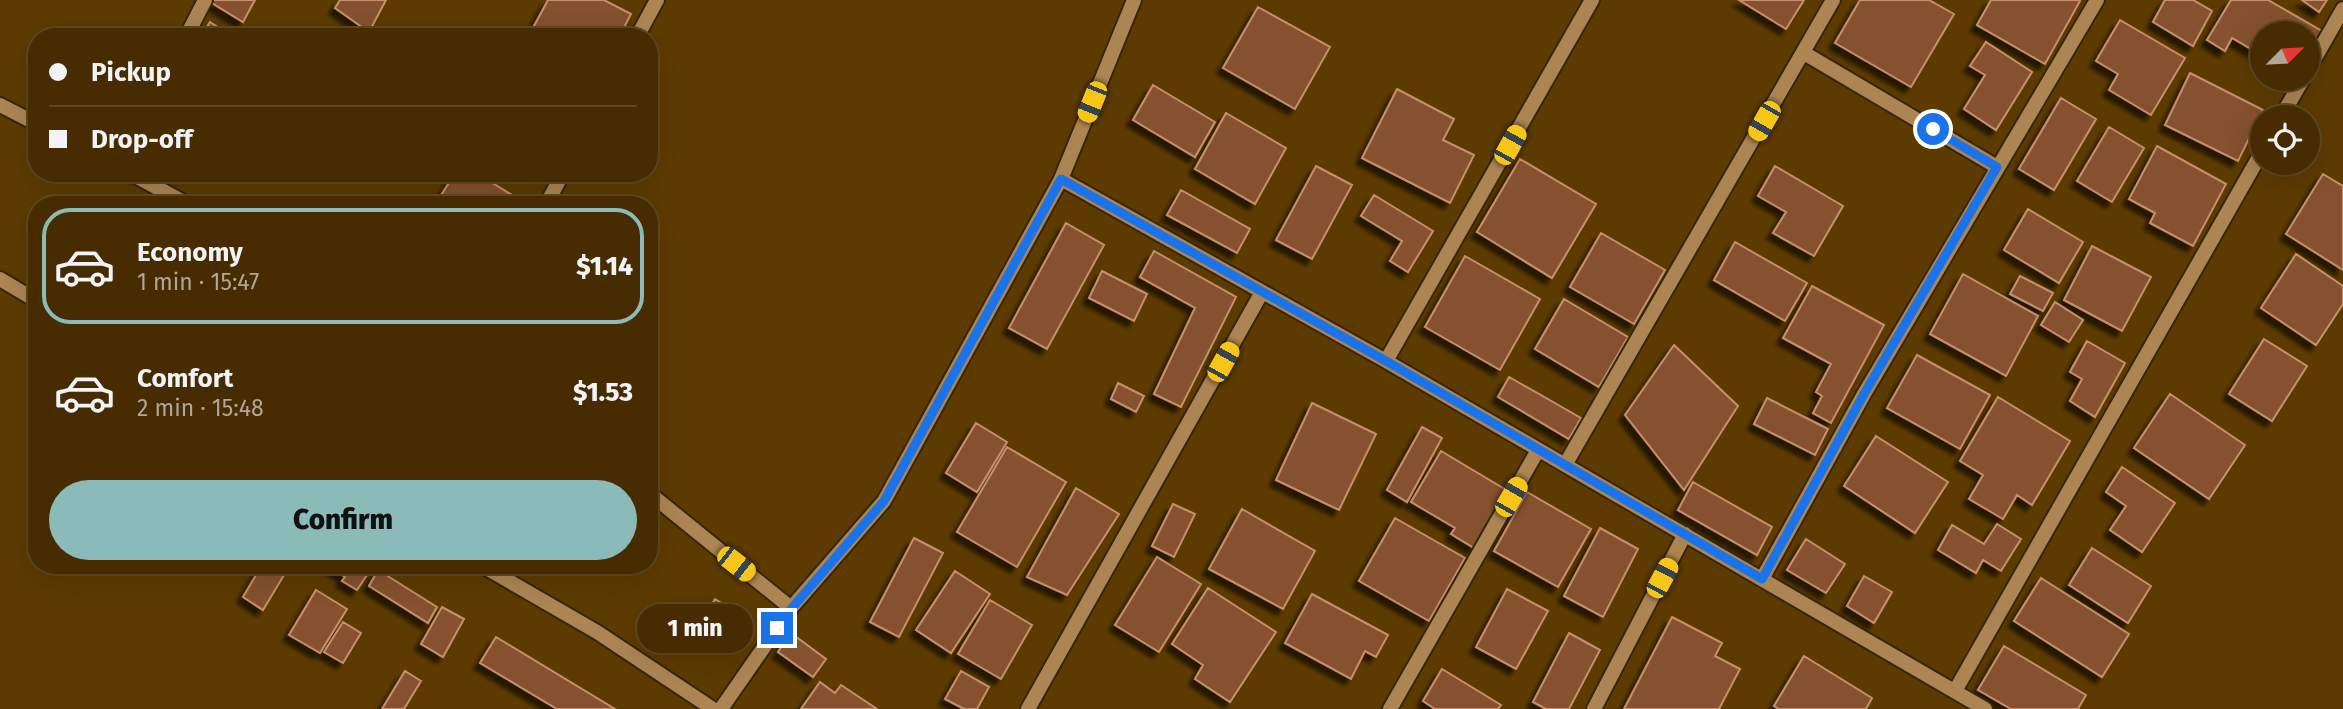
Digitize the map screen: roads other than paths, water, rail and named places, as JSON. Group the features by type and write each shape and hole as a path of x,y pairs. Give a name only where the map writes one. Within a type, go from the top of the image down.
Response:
{"street":[{"path":"191,28 205,0"},
{"path":"642,28 657,0"},
{"path":"721,709 792,608 884,501 1061,179 1134,0"},
{"path":"1386,361 1592,0"},
{"path":"1565,465 1833,0"},
{"path":"1762,579 1864,394 2096,0"},
{"path":"2320,49 2343,9"},
{"path":"1804,52 1997,167"},
{"path":"0,105 28,119"},
{"path":"1955,691 2250,173"},
{"path":"1061,179 1386,361 1985,709"},
{"path":"147,182 172,196"},
{"path":"0,279 28,296"},
{"path":"1028,709 1262,292"},
{"path":"1391,709 1538,450"},
{"path":"658,500 792,608"},
{"path":"1594,709 1685,534"},
{"path":"497,574 597,632 713,709"}]}
